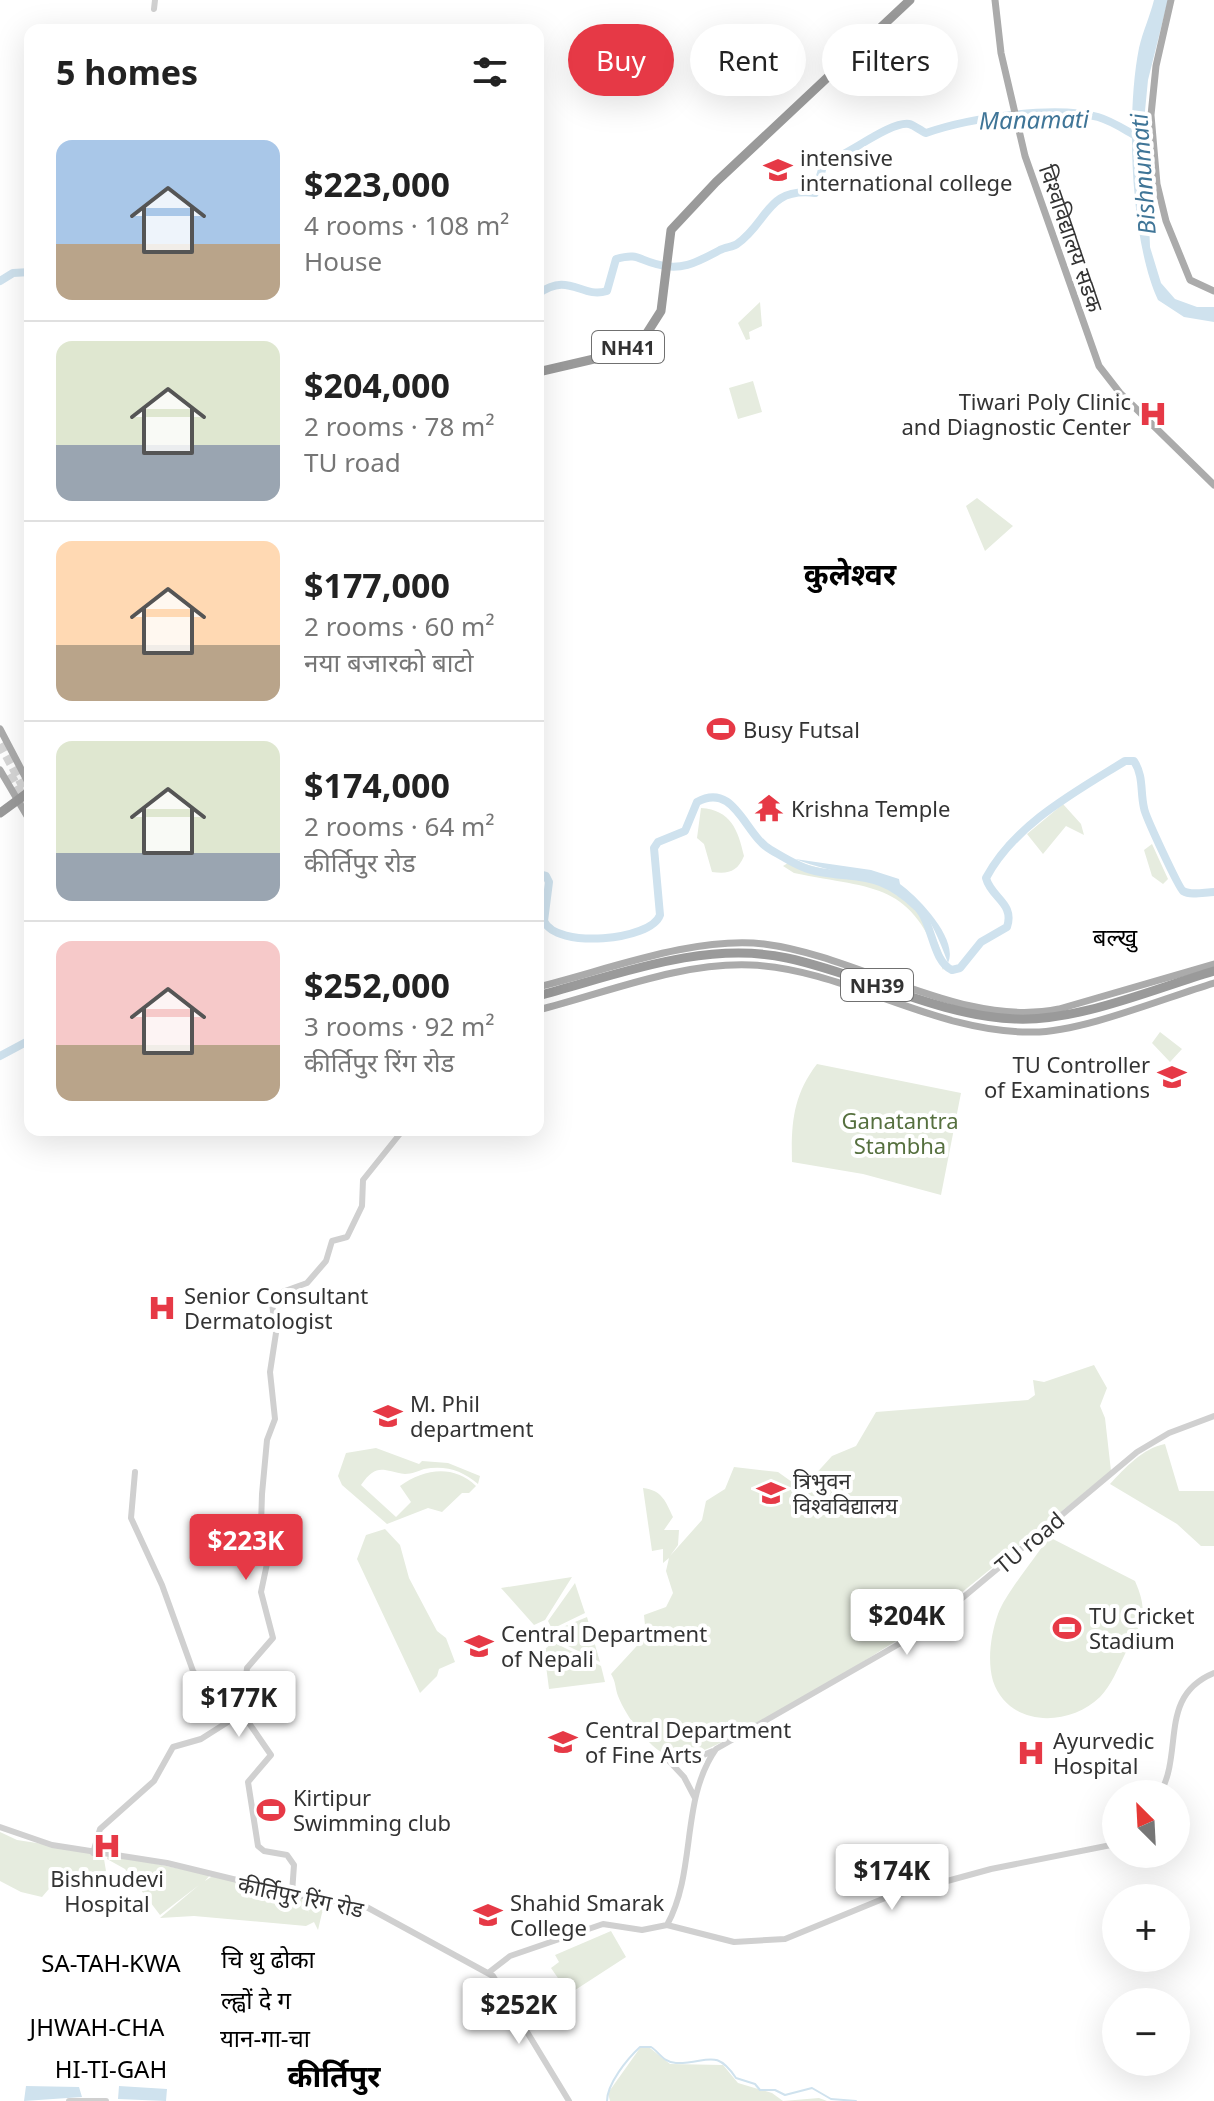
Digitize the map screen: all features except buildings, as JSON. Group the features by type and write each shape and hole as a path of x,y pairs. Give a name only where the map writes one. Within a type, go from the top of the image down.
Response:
{"highway":[{"name":"NH41","path":"544,371 607,356 640,339 661,311 671,230 910,0"},
{"path":"1,813 24,794"},
{"name":"NH39","path":"544,998 680,965 744,958 798,966 984,1020 1045,1023 1091,1006 1214,974"}],"main road":[{"name":"विश्वविद्यालय सडक","path":"995,0 1001,53 1025,156 1099,366 1120,393 1214,485"},
{"path":"1171,0 1156,66 1151,115 1157,184 1179,256 1190,280 1214,291"},
{"path":"0,729 24,776"},
{"path":"0,770 24,813"},
{"path":"544,985 677,952 751,943 787,949 991,1010 1048,1011 1091,1006 1214,964"},
{"path":"544,1008 702,969 752,965 801,974 973,1026 1035,1032 1077,1025 1214,983"}],"street":[{"path":"154,9 155,0"},
{"path":"242,1713 247,1668 273,1638 261,1592 268,1559 261,1525 262,1494 267,1440 275,1419 270,1372 276,1333 271,1296 307,1283 326,1261 332,1241 347,1237 362,1206 363,1180 398,1136"},
{"name":"TU road","path":"695,1798 684,1777 667,1759 689,1761 716,1749 899,1644 960,1600 1137,1452 1169,1433 1214,1416"},
{"path":"135,1472 131,1518 162,1585 193,1671 205,1687 242,1713 271,1755 252,1774 248,1789 255,1816 256,1842 264,1851 292,1859 295,1871 292,1893"},
{"path":"1165,1780 1172,1762 1180,1702 1189,1688 1214,1673"},
{"path":"93,1853 100,1829 154,1781 173,1747 201,1739 242,1713"},
{"path":"667,1925 685,1882 695,1798 705,1767 716,1749"},
{"name":"कीर्तिपुर रिंग रोड","path":"0,1827 52,1845 167,1863 216,1878 361,1904 493,1976 569,2101"},
{"path":"488,1973 510,1956 598,1925 642,1930 667,1925 734,1942 776,1941 885,1898 991,1869 1102,1847"},
{"path":"69,2101 106,2101"}],"green space":[{"path":"760,302 762,326 749,332 750,339 746,340 738,323"},
{"path":"753,381 762,412 738,419 729,388"},
{"path":"977,498 1013,526 985,551 966,506"},
{"path":"1063,804 1081,824 1084,835 1066,826 1043,854 1027,834"},
{"path":"701,808 720,813 736,830 744,856 732,871 712,872 704,844 697,838"},
{"path":"1152,844 1168,879 1163,884 1152,876 1144,850"},
{"path":"793,860 888,884 904,893 932,931 946,964 943,970 931,941 904,905 888,894 869,888 794,873 783,866"},
{"path":"1160,1032 1182,1049 1170,1062 1152,1043"},
{"name":"Ganatantra Stambha","path":"817,1064 961,1093 941,1195 863,1174 792,1162 795,1110 803,1087"},
{"path":"1094,1365 1107,1388 1100,1406 1105,1418 1111,1471 929,1619 800,1700 692,1755 674,1758 666,1755 633,1724 618,1696 611,1674 646,1636 644,1615 666,1607 673,1593 666,1571 669,1558 663,1563 663,1549 652,1551 643,1488 659,1494 668,1506 673,1517 664,1530 679,1530 678,1545 670,1556 702,1520 706,1501 725,1489 734,1467 778,1472 792,1482 812,1478 832,1456 856,1446 876,1412 1028,1400 1035,1395 1033,1380 1044,1382"},
{"path":"1165,1444 1179,1491 1214,1491 1214,1546 1201,1546 1177,1524 1110,1484 1142,1454"},
{"path":"376,1448 419,1464 422,1461 448,1463 480,1476 478,1484 466,1475 446,1468 405,1474 376,1471 361,1485 396,1517 411,1502 400,1486 419,1476 448,1472 458,1474 476,1486 469,1493 462,1493 442,1512 428,1508 387,1524 342,1485 338,1476 346,1453"},
{"path":"385,1529 400,1545 409,1578 437,1631 446,1638 455,1662 439,1669 437,1676 420,1693 357,1559 366,1535"},
{"name":"TU Cricket Stadium","path":"1049,1537 1135,1581 1143,1611 1111,1682 1100,1697 1072,1714 1041,1718 1012,1708 1001,1696 993,1681 990,1656 998,1614"},
{"path":"572,1577 545,1620 534,1625 501,1588"},
{"path":"575,1583 585,1613 552,1629 548,1621"},
{"path":"587,1617 600,1662 556,1640 553,1631"},
{"path":"553,1642 601,1666 605,1682 549,1689 544,1650"},
{"path":"0,1832 17,1840 103,1853 106,1871 67,1884 54,1883 42,1897 21,1892 0,1881"},
{"path":"108,1854 210,1875 205,1881 214,1875 299,1893 309,1913 302,1893 340,1899 322,1913 318,1930 314,1922 306,1926 194,1916 160,1918 199,1885 160,1915 125,1869 107,1859"},
{"path":"611,1931 626,1957 569,1994 551,1968 559,1962 555,1955"},
{"path":"640,2048 650,2048 670,2064 723,2065 738,2083 772,2093 783,2101 610,2101 608,2093"},
{"path":"819,2098 827,2101 783,2101"}],"water":[{"name":"Bishnumati","path":"1154,0 1168,0 1148,80 1145,111 1150,247 1161,283 1175,299 1197,307 1214,307 1214,322 1184,317 1158,300 1141,244 1133,176 1133,106 1139,48"},
{"path":"795,859 871,870 899,879 900,884 926,908 942,931 948,942 948,963 921,908 906,893 870,878"},
{"path":"26,2086 79,2087 82,2097 24,2101"},
{"path":"119,2086 167,2089 166,2101 118,2099"}],"waterway":[{"name":"Manamati","path":"544,291 567,285 590,292 607,291 616,259 633,257 674,267 735,245 747,236 769,208 786,195 815,193 824,163 901,125 911,125 926,133 988,118 1059,112 1098,117 1138,137"},
{"name":"Manamati","path":"0,281 13,273 24,272"},
{"path":"544,921 552,930 566,936 584,938 623,936 653,924 660,915 654,848 658,842 685,831 697,802 710,797 730,804 762,843 804,868 868,878 903,895 922,914 940,959 952,970 960,968 981,942 1007,927 1008,912 986,878 998,859 1013,841 1048,811 1125,761 1134,761 1137,767 1146,814 1180,887 1190,893 1214,892"},
{"path":"544,876 549,882 544,921"},
{"path":"0,1056 24,1043"},
{"path":"607,2101 614,2080 640,2047 651,2047 672,2063 716,2060 729,2068 736,2078 755,2084 760,2090 775,2090 785,2095 812,2088 831,2099 856,2101"}],"tunnel":[{"path":"0,744 24,788"},
{"path":"10,774 24,798"}],"place":[{"name":"intensive international college","path":"778,170"},
{"name":"Tiwari Poly Clinic and Diagnostic Center","path":"1153,414"},
{"name":"Busy Futsal","path":"721,729"},
{"name":"Krishna Temple","path":"769,808"},
{"name":"TU Controller of Examinations","path":"1172,1077"},
{"name":"Senior Consultant Dermatologist","path":"162,1308"},
{"name":"M. Phil department","path":"388,1416"},
{"name":"त्रिभुवन विश्वविद्यालय","path":"771,1493"},
{"name":"TU Cricket Stadium","path":"1067,1628"},
{"name":"Central Department of Nepali","path":"479,1646"},
{"name":"Central Department of Fine Arts","path":"563,1742"},
{"name":"Ayurvedic Hospital","path":"1031,1753"},
{"name":"Kirtipur Swimming club","path":"271,1810"},
{"name":"Bishnudevi Hospital","path":"107,1846"},
{"name":"Shahid Smarak College","path":"488,1915"}],"district":[{"name":"कुलेश्वर","path":"850,573"},
{"name":"बल्खु","path":"1115,936"},
{"name":"चि थु ढोका","path":"268,1958"},
{"name":"SA-TAH-KWA","path":"111,1962"},
{"name":"ल्ह्वों दे ग","path":"256,1999"},
{"name":"JHWAH-CHA","path":"97,2026"},
{"name":"यान-गा-चा","path":"265,2037"},
{"name":"HI-TI-GAH","path":"111,2068"},
{"name":"कीर्तिपुर","path":"334,2075"}]}
